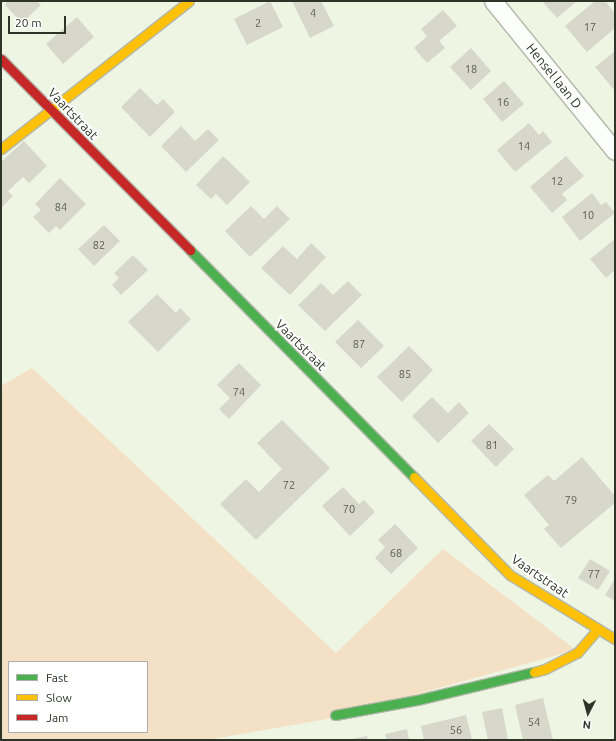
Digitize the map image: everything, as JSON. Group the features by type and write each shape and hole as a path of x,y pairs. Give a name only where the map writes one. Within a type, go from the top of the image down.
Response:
{"main road":[{"path":"1,148 189,1"},
{"name":"Vaartstraat","path":"1,59 510,575 615,639"},
{"path":"335,715 417,700 545,669 577,653 598,629"}],"street":[{"name":"Hensel laan D","path":"493,1 615,151"}],"shaded area":[{"path":"32,368 336,653 443,549 576,650 327,719 207,740 1,740 1,386"}],"building":[{"path":"8,1 37,1 41,5 22,23 5,5"},
{"path":"270,1 283,27 247,45 234,19"},
{"path":"292,1 321,1 334,26 310,38"},
{"path":"542,1 577,1 557,18"},
{"path":"595,1 605,1 615,13 615,28 587,52 565,26"},
{"path":"443,10 457,26 439,41 445,48 427,63 414,48 427,36 421,29"},
{"path":"77,17 94,37 63,64 46,44"},
{"path":"471,48 491,71 471,90 450,67"},
{"path":"615,51 615,91 595,67"},
{"path":"504,81 524,104 502,122 483,99"},
{"path":"140,88 157,105 163,99 175,112 150,137 121,107"},
{"path":"529,123 539,135 543,131 552,142 515,172 497,150"},
{"path":"181,126 195,141 208,129 219,140 186,172 161,146"},
{"path":"24,141 47,166 29,183 23,177 8,191 13,196 2,207 1,162"},
{"path":"223,156 250,182 227,205 216,194 211,199 196,185"},
{"path":"566,156 584,176 562,194 567,200 552,213 530,187"},
{"path":"60,178 86,204 60,230 56,226 49,233 33,217 41,210 35,204"},
{"path":"592,193 601,205 606,202 615,213 580,241 562,217"},
{"path":"251,206 264,219 277,206 290,219 250,257 225,231"},
{"path":"104,225 120,241 94,266 78,249"},
{"path":"615,239 615,270 606,278 590,259"},
{"path":"311,243 326,257 290,295 261,268 283,246 297,259"},
{"path":"133,255 148,270 121,295 112,285 119,278 114,273"},
{"path":"348,281 362,295 325,331 298,305 321,283 333,295"},
{"path":"157,294 176,313 180,308 191,319 158,352 128,322"},
{"path":"358,320 384,346 361,368 335,342"},
{"path":"409,346 433,370 402,402 377,377"},
{"path":"239,363 261,385 229,419 219,409 230,398 217,385"},
{"path":"432,397 448,413 459,402 469,413 438,443 412,416"},
{"path":"282,420 330,468 256,540 220,504 246,479 259,492 282,469 257,443"},
{"path":"489,424 514,449 496,467 471,441"},
{"path":"582,457 615,496 615,503 561,548 544,529 549,525 524,495 548,475 554,481"},
{"path":"343,487 359,504 364,500 375,512 350,536 322,506"},
{"path":"395,524 418,548 391,574 375,558 385,547 378,540"},
{"path":"590,559 610,571 598,590 578,578"},
{"path":"615,579 615,601 605,595"},
{"path":"543,698 553,740 523,740 515,705"},
{"path":"502,708 508,740 488,740 482,712"},
{"path":"466,715 472,739 424,740 421,726"},
{"path":"407,729 409,740 387,740 385,734"},
{"path":"367,736 368,740 351,740 351,739"}],"traffic: fast":[{"path":"190,250 414,477"},
{"path":"335,715 417,700 534,672"}],"traffic: slow":[{"path":"1,149 189,1"},
{"path":"414,477 510,575 615,639"},
{"path":"534,672 545,669 577,653 598,629"}],"traffic: jam":[{"path":"1,59 190,250"}]}
